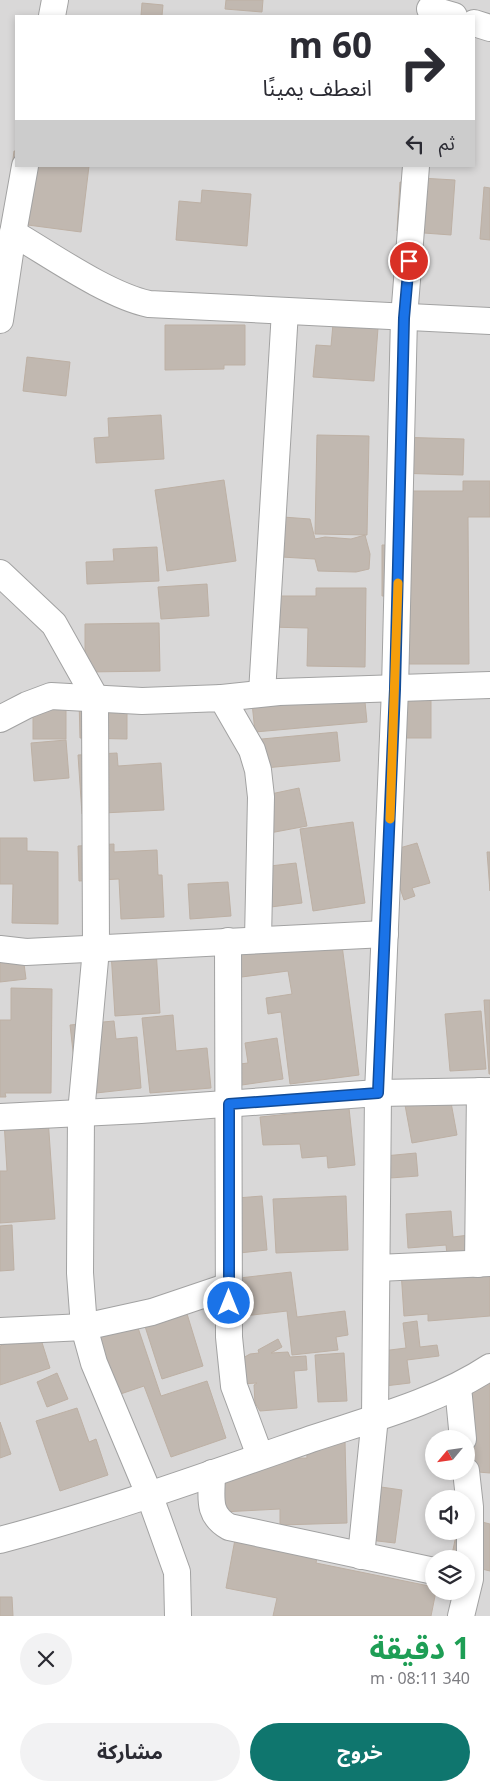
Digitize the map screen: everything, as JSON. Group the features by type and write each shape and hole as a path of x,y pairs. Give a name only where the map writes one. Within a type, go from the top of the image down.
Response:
{"street":[{"path":"52,15 55,0"},
{"path":"475,23 490,28"},
{"path":"0,320 25,167"},
{"path":"362,1556 375,1417 378,1093 395,689 404,318 416,167"},
{"path":"13,233 131,300 148,304 490,321"},
{"path":"262,693 285,312"},
{"path":"0,573 54,624 95,697 96,949 81,1113 80,1273 84,1327 94,1363 149,1494 177,1572 178,1616"},
{"path":"0,719 27,704 52,696 142,701 222,698 262,693 490,685"},
{"path":"222,698 252,750 258,770 261,797 258,939"},
{"path":"0,949 26,952 385,934"},
{"path":"228,941 229,1337 234,1386 260,1456"},
{"path":"0,1117 229,1104 378,1093 485,1091 484,1263 376,1268"},
{"path":"0,1331 84,1327 152,1312 228,1286"},
{"path":"0,1540 149,1494 375,1417 458,1387 490,1367"},
{"path":"458,1387 462,1430"},
{"path":"212,1473 213,1514 219,1522 229,1528 425,1569"},
{"path":"467,1480 473,1550"},
{"path":"461,1616 467,1600"}],"shaded area":[{"path":"0,0 490,0 490,1616 0,1616"}],"building":[{"path":"226,0 263,0 262,12 225,9"},
{"path":"142,3 163,5 162,15 141,15"},
{"path":"14,151 15,167 89,167 81,232 5,222"},
{"path":"420,178 455,180 451,235 397,231 400,182 420,184"},
{"path":"484,187 490,188 490,240 480,239"},
{"path":"202,190 251,194 247,246 176,240 179,201 201,203"},
{"path":"333,324 378,328 374,381 313,377 316,345 331,346"},
{"path":"165,325 245,325 245,365 224,365 224,369 165,370"},
{"path":"27,357 70,362 66,396 23,391"},
{"path":"161,415 164,459 96,463 94,438 109,437 108,418"},
{"path":"317,435 369,436 367,535 315,534"},
{"path":"394,437 464,439 463,475 394,473"},
{"path":"224,480 236,561 167,571 155,490"},
{"path":"463,481 490,481 490,517 468,517 469,664 395,664 394,596 382,596 382,545 395,545 394,491 463,491"},
{"path":"269,516 310,519 315,539 325,537 351,539 365,535 370,554 369,569 356,572 318,571 315,559 265,556"},
{"path":"157,547 159,581 87,584 86,562 114,561 113,549"},
{"path":"207,584 209,616 161,619 158,587"},
{"path":"316,588 366,588 365,667 307,666 308,628 269,627 269,596 316,596"},
{"path":"159,623 160,671 85,672 85,624"},
{"path":"364,692 367,722 255,732 252,703"},
{"path":"391,693 431,693 431,738 391,738"},
{"path":"79,698 127,698 127,739 80,738"},
{"path":"33,706 66,706 66,739 33,739"},
{"path":"337,732 340,761 254,769 251,740"},
{"path":"66,740 69,778 34,781 31,743"},
{"path":"117,753 118,766 161,763 164,810 82,814 78,755"},
{"path":"299,788 307,826 259,835 252,798"},
{"path":"353,822 365,903 313,911 300,829"},
{"path":"0,838 27,838 27,851 58,852 58,924 12,923 13,884 0,884"},
{"path":"417,843 430,883 412,888 415,896 404,900 400,888 394,890 382,853"},
{"path":"114,844 114,852 157,850 158,875 162,875 164,917 121,919 119,879 79,881 78,846"},
{"path":"487,852 490,852 490,891"},
{"path":"296,863 302,903 263,908 270,866"},
{"path":"228,882 231,916 190,919 188,884"},
{"path":"340,930 359,1075 290,1084 281,1012 268,1014 266,998 292,994 288,971 226,979 238,943"},
{"path":"21,941 26,979 0,982 0,943"},
{"path":"156,949 160,1013 115,1016 111,952"},
{"path":"11,988 52,989 51,1093 5,1093 6,1097 0,1097 0,1020 11,1020"},
{"path":"484,1000 490,1000 490,1074 489,1074"},
{"path":"481,1011 486,1069 450,1071 445,1014"},
{"path":"173,1015 176,1051 207,1048 211,1088 150,1093 142,1018"},
{"path":"114,1021 116,1039 137,1037 141,1088 78,1095 70,1025"},
{"path":"277,1038 283,1079 235,1086 232,1065 248,1063 245,1043"},
{"path":"450,1097 457,1135 412,1143 405,1105"},
{"path":"349,1108 355,1165 328,1168 327,1156 302,1158 300,1144 263,1145 260,1117"},
{"path":"48,1118 55,1219 0,1223 0,1171 7,1171 4,1121"},
{"path":"416,1153 418,1176 376,1179 374,1157"},
{"path":"262,1196 267,1250 230,1254 225,1199"},
{"path":"346,1196 348,1250 276,1253 273,1199"},
{"path":"451,1211 453,1237 469,1235 471,1262 448,1264 446,1245 408,1248 406,1214"},
{"path":"12,1225 14,1270 0,1271 0,1226"},
{"path":"490,1263 490,1316 428,1321 428,1314 404,1316 401,1271"},
{"path":"291,1272 297,1317 345,1311 348,1335 336,1337 338,1350 292,1355 287,1311 218,1319 214,1281"},
{"path":"184,1304 203,1366 162,1379 142,1317"},
{"path":"132,1310 161,1396 207,1381 226,1438 171,1457 144,1386 100,1401 76,1329"},
{"path":"417,1321 420,1347 437,1345 439,1356 407,1360 410,1383 368,1388 366,1353 406,1348 403,1323"},
{"path":"39,1333 50,1368 0,1385 0,1346"},
{"path":"278,1339 282,1347 271,1353 288,1352 290,1357 306,1356 307,1370 294,1371 297,1408 260,1411 255,1403 254,1385 257,1383 225,1385 223,1369 250,1354 259,1353 258,1350"},
{"path":"344,1353 347,1401 318,1402 315,1355"},
{"path":"470,1364 490,1365 490,1473 475,1472 475,1430 466,1430"},
{"path":"57,1373 68,1399 47,1407 37,1382"},
{"path":"77,1408 89,1442 96,1439 108,1475 60,1491 36,1421"},
{"path":"0,1422 11,1454 0,1458"},
{"path":"345,1441 347,1523 280,1525 280,1509 203,1513 202,1471 251,1459 307,1458 306,1442"},
{"path":"367,1485 402,1490 395,1543 360,1539"},
{"path":"475,1520 490,1524 490,1571 475,1567 475,1550 453,1550 455,1540 475,1540"},
{"path":"236,1534 318,1551 316,1563 425,1585 425,1600 434,1600 431,1616 273,1616 277,1598 226,1588"},
{"path":"0,1597 12,1597 13,1616 0,1616"}],"slow traffic":[{"path":"390,819 398,583"}],"route":[{"path":"229,1303 229,1104 378,1093 395,689 404,318 409,261"}]}
